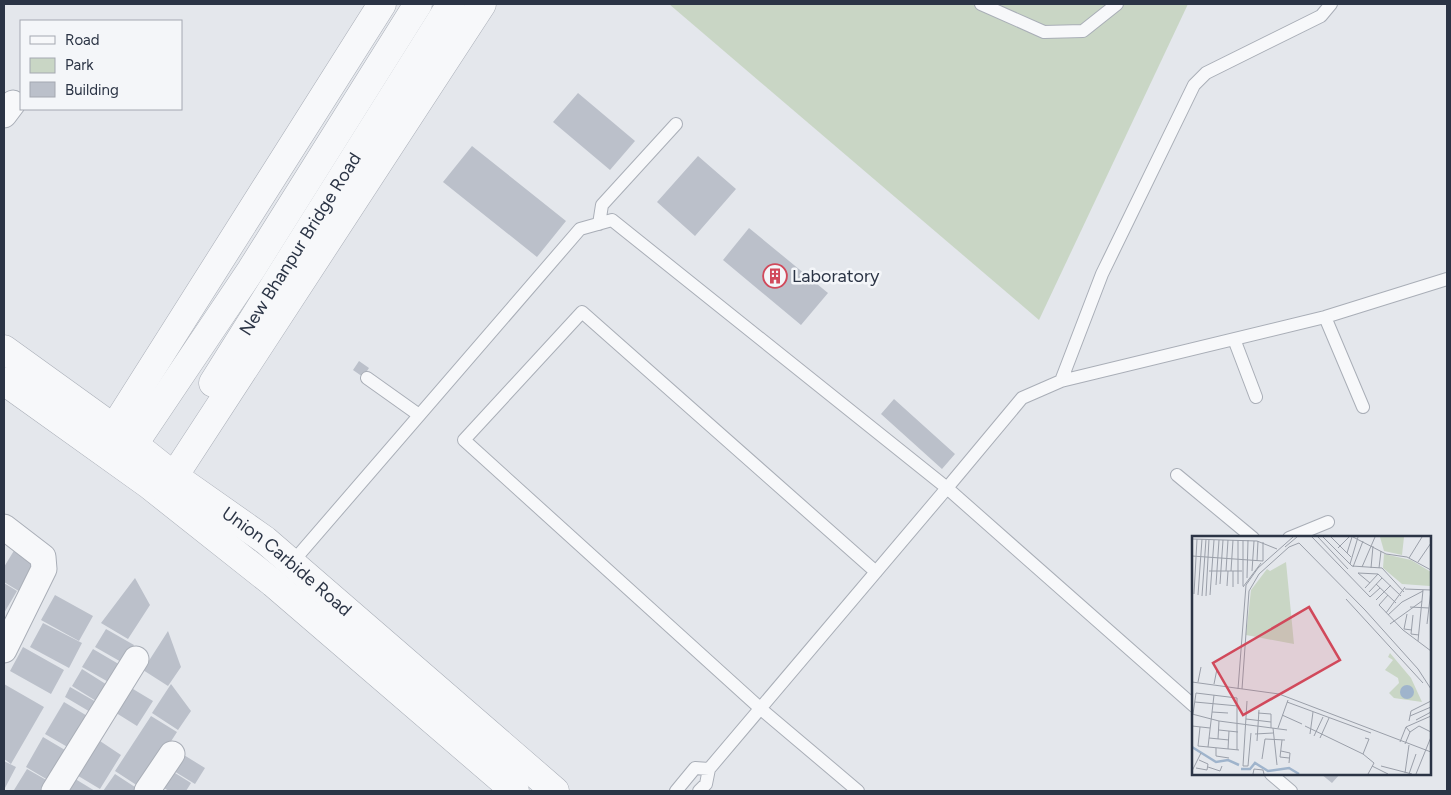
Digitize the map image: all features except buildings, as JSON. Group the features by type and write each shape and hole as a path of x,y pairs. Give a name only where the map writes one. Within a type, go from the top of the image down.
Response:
{"street":[{"path":"117,446 382,4"},
{"name":"New Bhanpur Bridge Road","path":"117,446 251,270 418,4"},
{"name":"New Bhanpur Bridge Road","path":"161,480 451,4"},
{"path":"161,480 482,4"},
{"name":"Union Carbide Road","path":"4,349 117,446 161,480 273,584 516,791"},
{"name":"Union Carbide Road","path":"4,381 117,446"},
{"name":"Union Carbide Road","path":"161,480 265,540 555,791"},
{"path":"4,527 43,557 44,569 4,650"},
{"path":"54,791 136,659"},
{"path":"147,791 172,754"}],"lane":[{"path":"980,4 1044,32 1083,31 1117,4"},
{"path":"1061,381 1102,274 1194,85 1206,72 1322,16 1331,4"},
{"path":"599,224 602,205 676,124"},
{"path":"273,584 580,229 612,220 947,488 1192,704"},
{"path":"699,791 706,784 709,768 761,709 1022,398 1061,381 1325,317 1447,279"},
{"path":"858,791 761,709 464,440 582,312 876,572"},
{"path":"1325,317 1363,407"},
{"path":"1234,339 1256,397"},
{"path":"367,378 419,414"},
{"path":"1177,475 1252,536"},
{"path":"1294,536 1328,522"},
{"path":"676,791 695,768 709,768"},
{"path":"1272,775 1290,791"}],"green space":[{"path":"669,4 1188,4 1039,320"}],"place":[{"name":"Laboratory","path":"775,276"}]}
